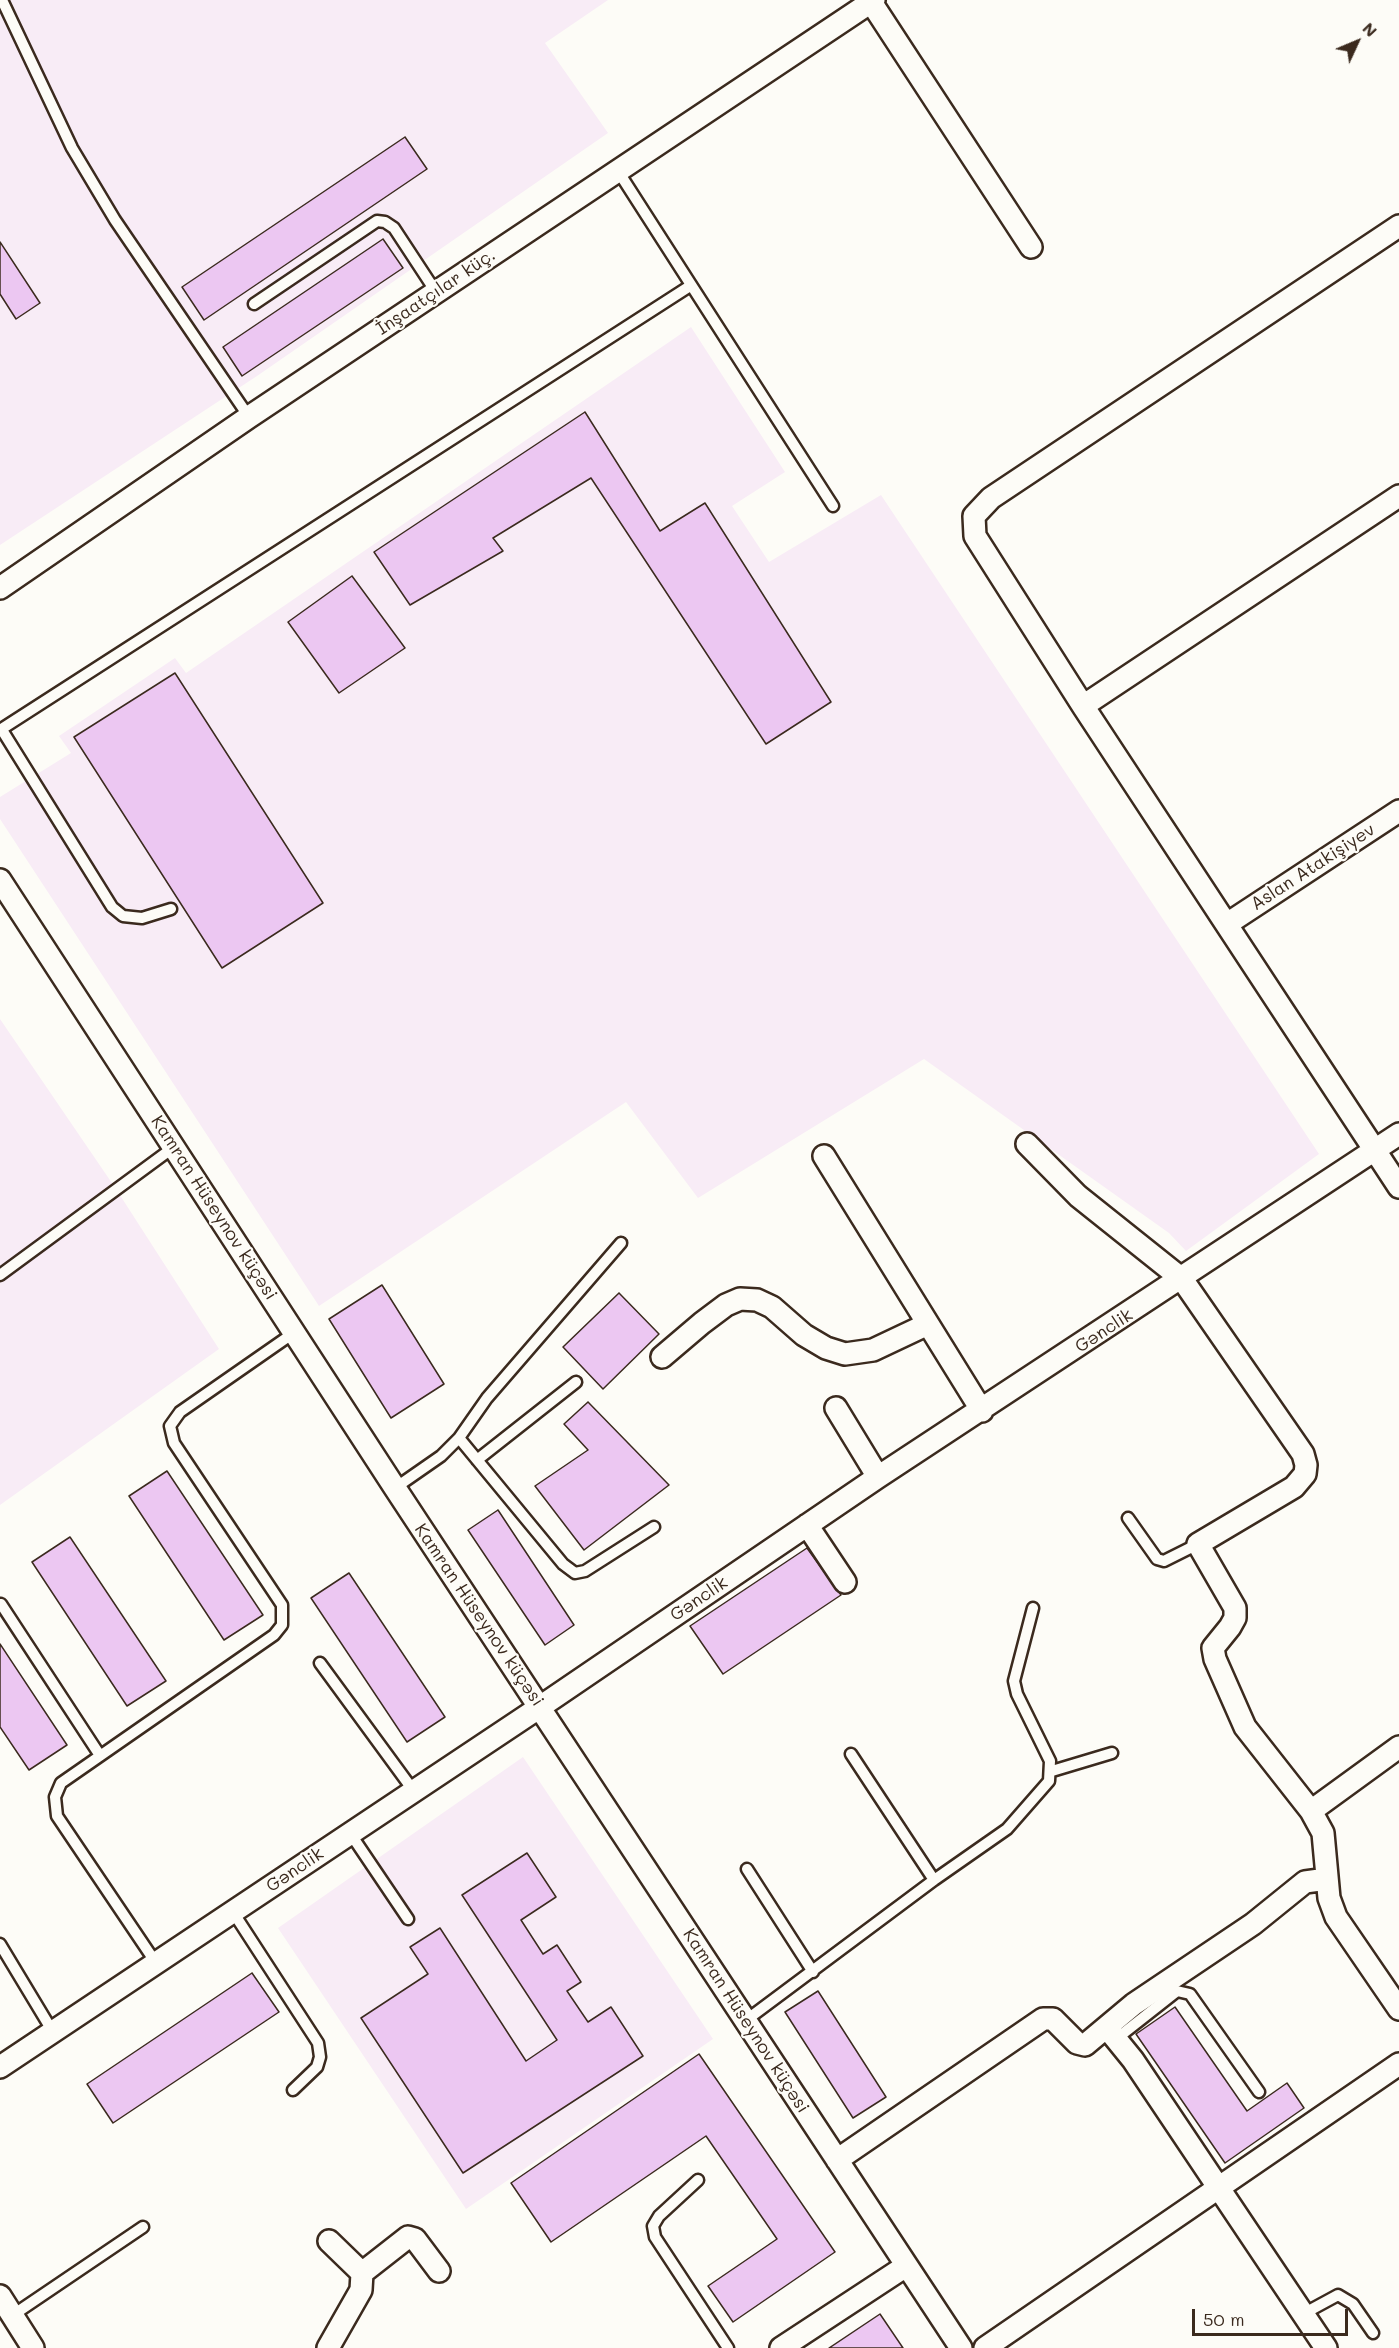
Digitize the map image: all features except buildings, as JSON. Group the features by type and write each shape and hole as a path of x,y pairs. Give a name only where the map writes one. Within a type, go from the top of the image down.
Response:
{"street":[{"name":"İnşaatçılar küç.","path":"0,588 249,417 872,1"},
{"path":"872,1 1031,247"},
{"path":"1399,226 1000,491 974,516 975,536 1083,706 1399,1187"},
{"path":"1083,706 1399,496"},
{"name":"Aslan Atakişiyev","path":"1227,924 1399,811"},
{"name":"Kamran Hüseynov küçəsi","path":"0,880 395,1488 961,2348"},
{"name":"Gənclik","path":"0,2067 540,1707 879,1477 1182,1280 1399,1134"},
{"path":"1027,1144 1078,1196 1182,1280 1303,1455 1306,1464 1305,1474 1294,1487 1198,1544 1234,1608 1235,1618 1213,1648 1221,1679 1245,1727 1311,1811 1323,1833 1329,1898 1336,1917 1399,2009"},
{"path":"824,1156 982,1411"},
{"path":"662,1358 702,1323 726,1305 740,1299 757,1300 772,1307 804,1335 826,1348 846,1354 873,1350 928,1324"},
{"path":"836,1408 879,1477"},
{"path":"807,1526 845,1582"},
{"path":"1311,1811 1399,1748"},
{"path":"837,2160 1043,2019 1053,2019 1077,2043 1085,2044 1112,2033 1134,2004 1253,1924 1305,1882 1327,1879"},
{"path":"1112,2033 1219,2188 1303,2314 1322,2347"},
{"path":"985,2348 1399,2064"},
{"path":"362,2273 408,2237 415,2239 439,2271"},
{"path":"328,2348 362,2290 362,2273 329,2241"},
{"path":"781,2348 906,2266"},
{"path":"0,2296 33,2348"}],"lane":[{"path":"2,0 72,148 115,220 249,417"},
{"path":"618,171 833,506"},
{"path":"254,304 377,221 385,222 394,228 436,292"},
{"path":"171,909 142,918 123,916 112,907 1,730 690,286"},
{"path":"0,1275 174,1147"},
{"path":"395,1488 441,1456 459,1438 487,1398 621,1243"},
{"path":"156,1963 57,1816 55,1797 61,1783 99,1754 274,1635 282,1625 282,1605 174,1443 170,1426 180,1412 295,1332"},
{"path":"477,1460 576,1382"},
{"path":"459,1438 562,1564 575,1573 585,1571 654,1527"},
{"path":"1128,1518 1157,1559 1164,1561 1198,1544"},
{"path":"1,1604 99,1754"},
{"path":"745,2021 934,1880 1012,1825 1049,1781 1052,1771 1050,1761 1017,1694 1014,1682 1033,1608"},
{"path":"320,1663 413,1790"},
{"path":"1052,1771 1112,1753"},
{"path":"851,1754 934,1880"},
{"path":"350,1833 408,1919"},
{"path":"747,1869 813,1972"},
{"path":"233,1912 318,2043 320,2057 317,2067 293,2090"},
{"path":"0,1944 53,2032"},
{"path":"1112,2033 1177,1991 1190,1994 1259,2092"},
{"path":"698,2180 658,2216 653,2226 655,2237 728,2348"},
{"path":"13,2315 143,2227"},
{"path":"1303,2314 1338,2295 1353,2304 1373,2333"}],"shaded area":[{"path":"0,0 608,0 545,43 608,133 257,376 0,545"},
{"path":"691,327 785,472 732,506 769,562 881,495 1319,1154 1186,1251 1169,1233 924,1059 698,1198 626,1102 319,1306 0,819 0,797 71,753 59,736 175,658 186,673"},
{"path":"0,1019 116,1189 219,1349 0,1505"},
{"path":"523,1757 713,2039 466,2209 278,1928"}]}
